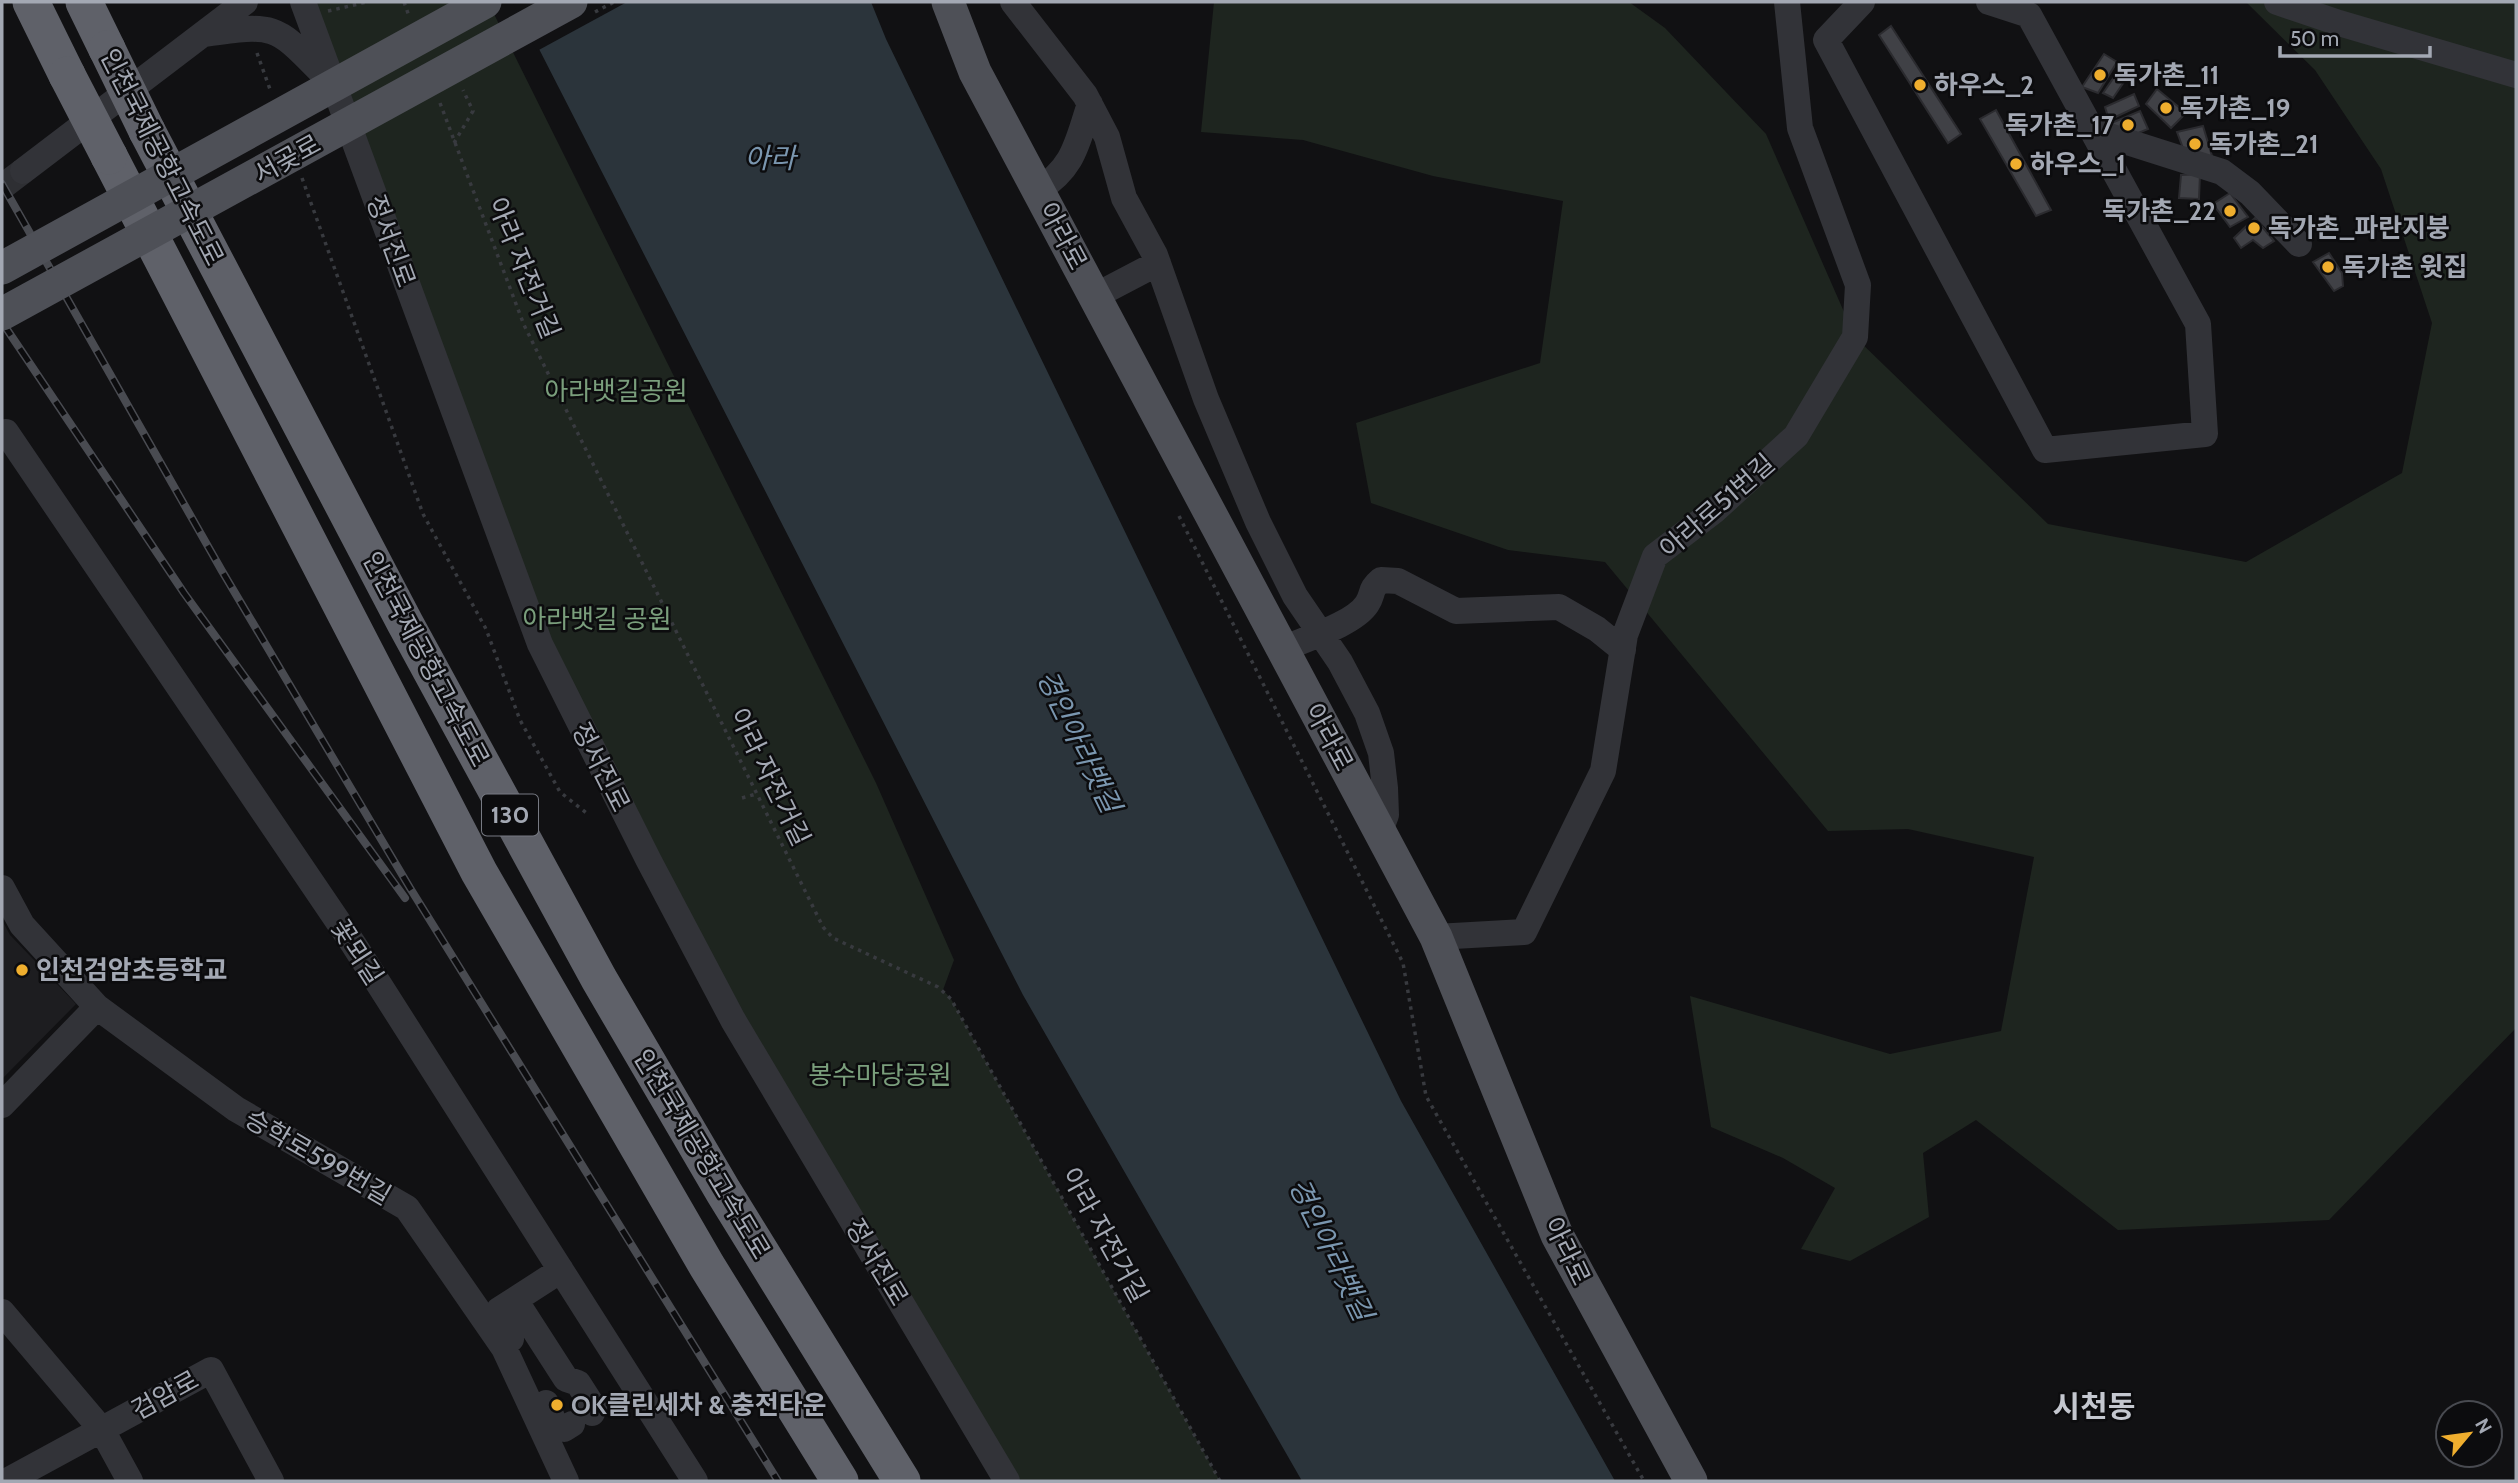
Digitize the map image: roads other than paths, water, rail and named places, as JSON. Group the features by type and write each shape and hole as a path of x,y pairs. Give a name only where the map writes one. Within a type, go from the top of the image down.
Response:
{"highway":[{"name":"인천국제공항고속도로","path":"31,2 478,872 707,1266 840,1481"},
{"name":"인천국제공항고속도로","path":"84,2 147,131 405,623 599,979 723,1191 902,1481"}],"main road":[{"name":"서곶로","path":"2,268 485,2"},
{"name":"서곶로","path":"2,314 571,2"},
{"name":"아라로","path":"948,2 975,72 1436,937 1557,1235 1691,1481"}],"street":[{"path":"23,171 245,2"},
{"path":"1013,2 1090,104 1107,137 1124,198 1158,263 1206,399 1258,522 1295,596 1340,662 1367,713 1381,753 1386,815 1380,831"},
{"name":"아라로51번길","path":"1436,937 1524,932 1603,771 1625,635 1655,556 1714,511 1796,436 1855,337 1858,285 1800,128 1787,2"},
{"path":"1862,2 1826,40 2045,450 2205,434 2198,324 2029,15 1989,2"},
{"path":"2277,2 2516,75"},
{"name":"정서진로","path":"306,9 540,644 733,1020 1007,1481"},
{"path":"201,35 250,28 274,31 289,40 332,83"},
{"path":"1038,190 1068,165 1090,104"},
{"path":"2092,131 2222,172 2250,193 2299,244"},
{"path":"1094,296 1158,263"},
{"name":"꽃뫼길","path":"3,428 354,945 695,1481"},
{"path":"1283,649 1352,618 1367,603 1372,588 1381,580 1398,581 1456,611 1559,607 1597,629 1623,650"},
{"name":"승학로599번길","path":"2,888 22,925 97,1007 236,1109 407,1208 504,1348 566,1481"},
{"path":"2,1105 97,1007"},
{"path":"519,1297 519,1306 566,1379 578,1383 594,1408 582,1419 564,1429 556,1427 526,1360 498,1319 499,1310 519,1297 561,1270"},
{"path":"2,1312 102,1430 130,1481"},
{"name":"검암로","path":"7,1481 211,1370 271,1481"}],"water":[{"name":"아라","path":"515,2 871,2 886,39 1401,1101 1615,1481 1302,1481 1023,995"}],"tunnel":[{"path":"2,187 23,171"}],"railway":[{"path":"2,184 222,571 410,888 778,1481"},
{"path":"2,322 184,593 405,898"}],"place":[{"name":"독가촌_11","path":"2100,75"},
{"name":"하우스_2","path":"1920,85"},
{"name":"독가촌_19","path":"2166,108"},
{"name":"독가촌_17","path":"2128,125"},
{"name":"독가촌_21","path":"2195,144"},
{"name":"하우스_1","path":"2016,164"},
{"name":"독가촌_22","path":"2230,211"},
{"name":"독가촌_파란지붕","path":"2254,228"},
{"name":"독가촌 윗집","path":"2328,267"},
{"name":"인천검암초등학교","path":"22,970"},
{"name":"OK클린세차 & 충전타운","path":"557,1405"}],"district":[{"name":"시천동","path":"2094,1407"}],"park label":[{"name":"아라뱃길공원","path":"616,391"},
{"name":"아라뱃길 공원","path":"597,619"},
{"name":"봉수마당공원","path":"880,1075"}],"water label":[{"name":"경인아라뱃길","path":"1079,741"},
{"name":"경인아라뱃길","path":"1331,1249"}]}
